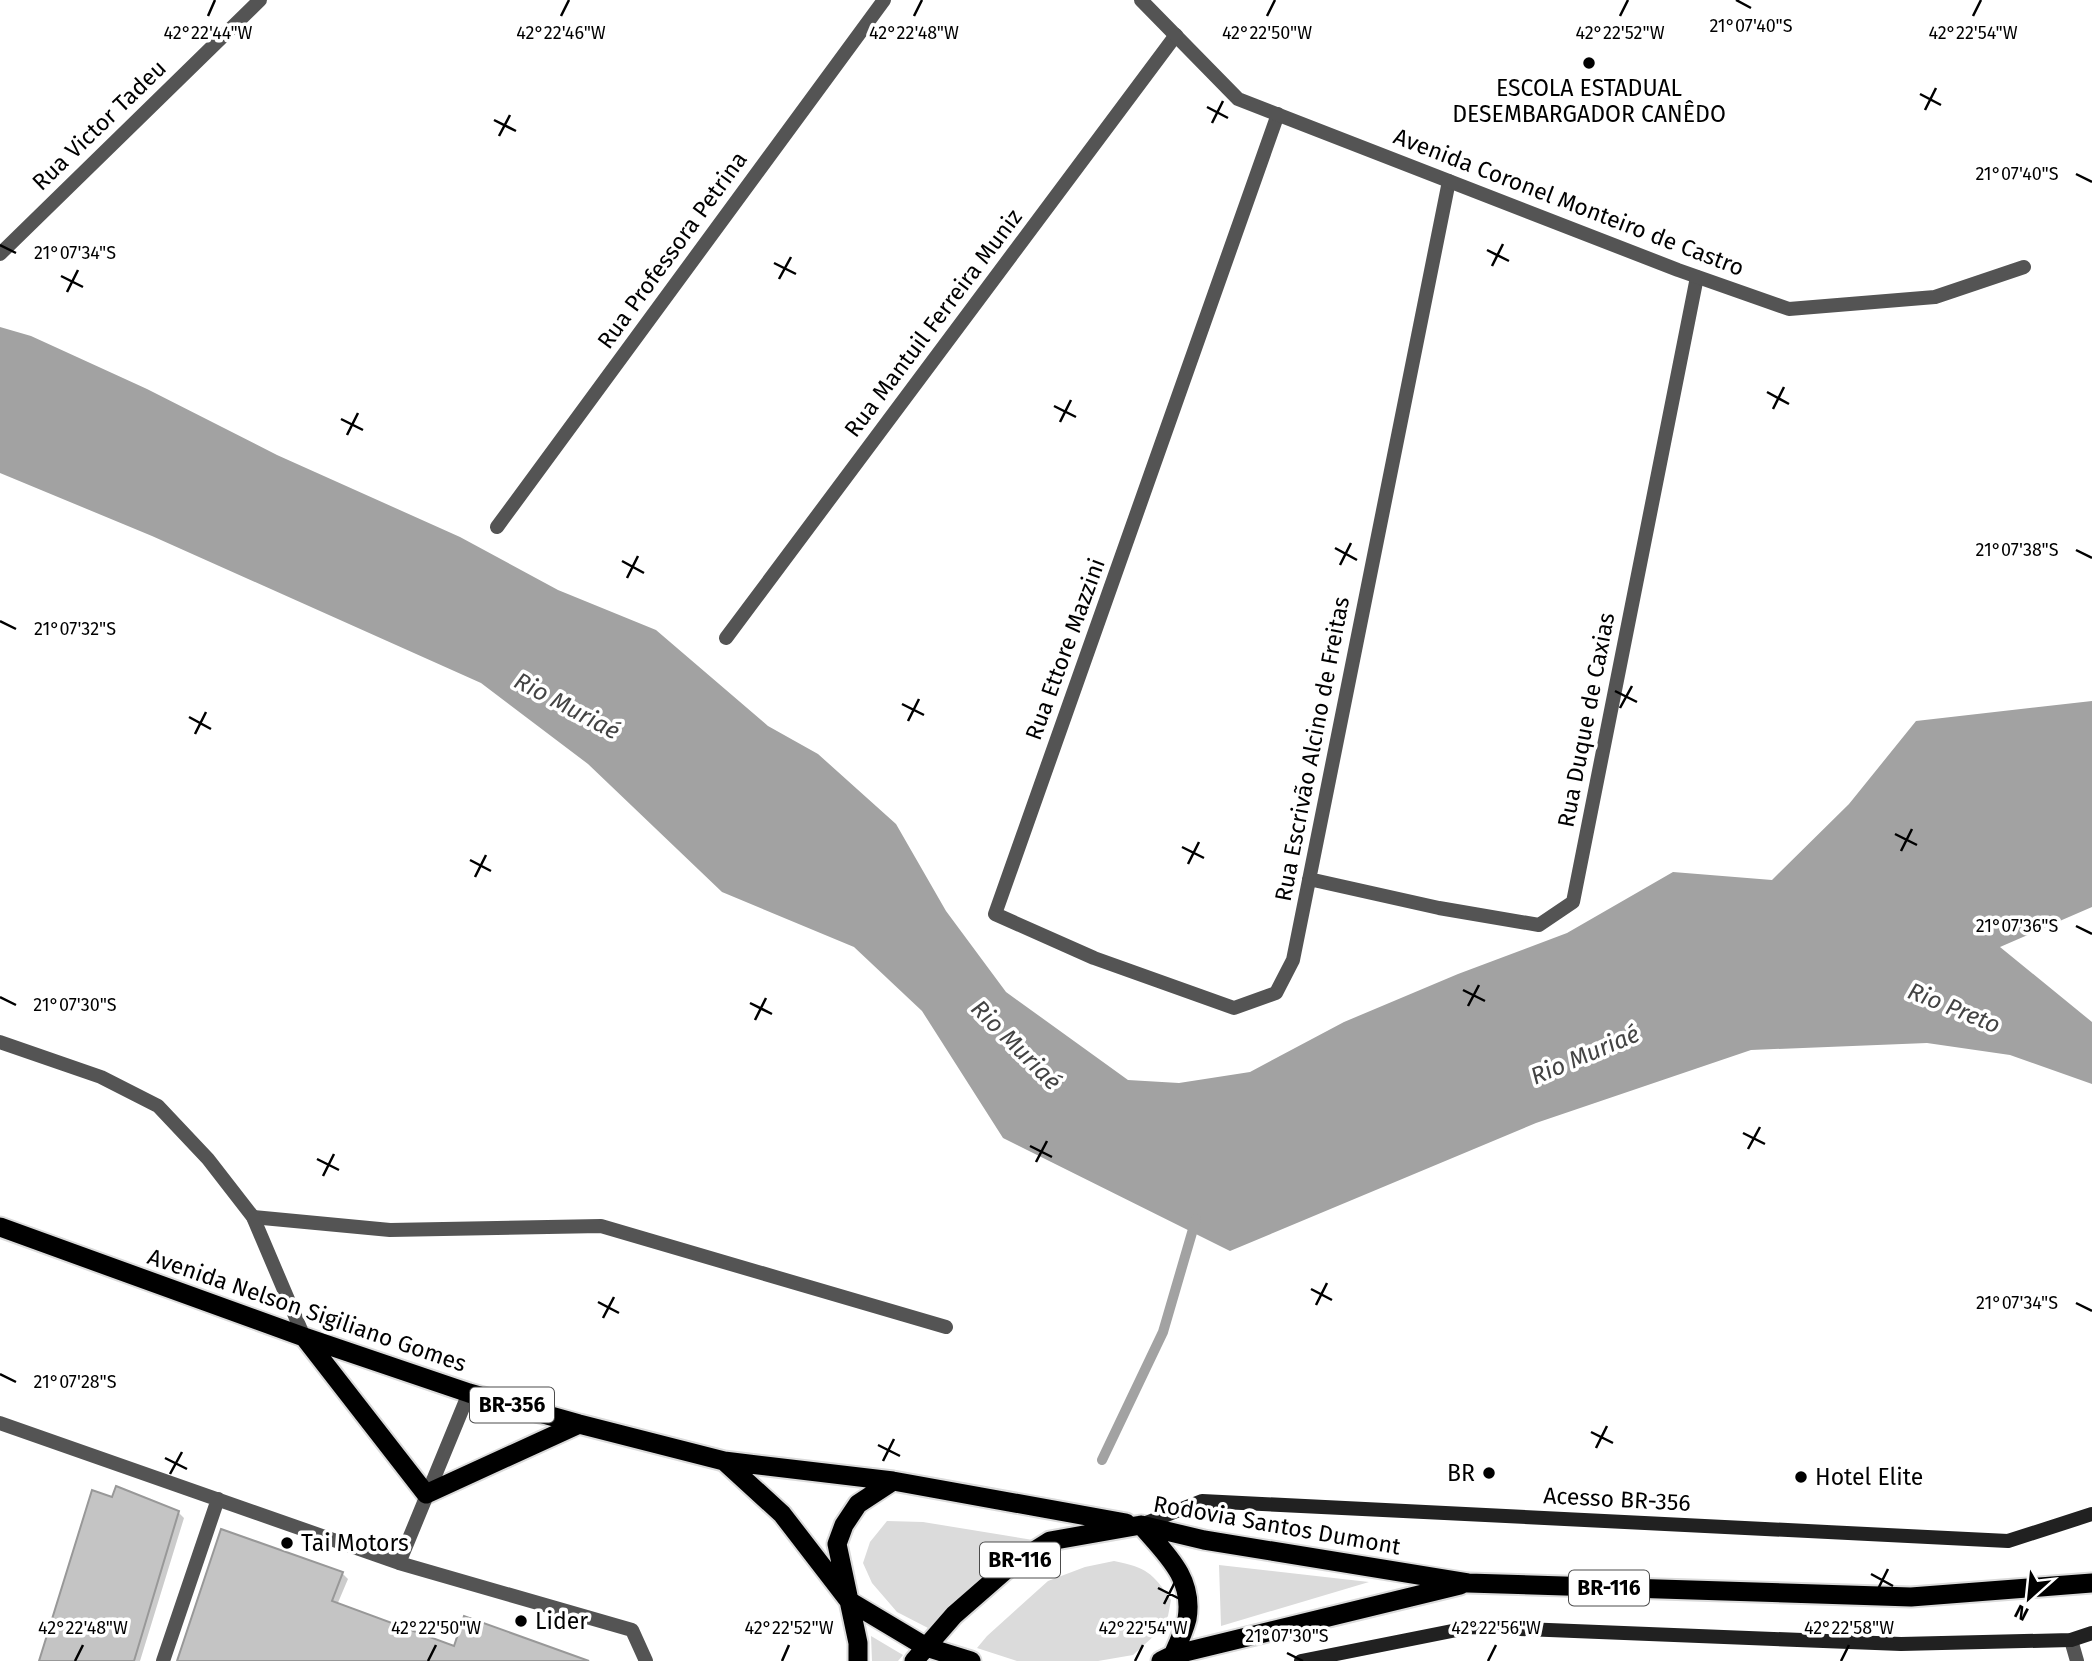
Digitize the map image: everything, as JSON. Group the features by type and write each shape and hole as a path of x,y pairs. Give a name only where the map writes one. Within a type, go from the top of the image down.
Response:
{"highway":[{"name":"Avenida Nelson Sigiliano Gomes","path":"0,1227 304,1337 469,1393 579,1424 724,1461 893,1481 1141,1525"},
{"path":"304,1337 426,1494 579,1424"},
{"name":"Avenida Nelson Sigiliano Gomes","path":"724,1461 782,1514 849,1601 920,1654"},
{"path":"858,1661 858,1643 837,1544 844,1525 858,1504 893,1481"},
{"path":"1141,1525 1178,1568 1186,1586 1186,1621 1167,1658"},
{"name":"Rodovia Santos Dumont","path":"920,1654 954,1615 1009,1567 1050,1541 1141,1525 1204,1540 1468,1583 1910,1597 2092,1583"},
{"name":"Rodovia Santos Dumont","path":"1167,1658 1468,1583"},
{"name":"BR-356","path":"920,1654 971,1661"}],"main road":[{"name":"Acesso BR-356","path":"1141,1525 1202,1501 2008,1541 2092,1514"},
{"path":"1301,1661 1472,1627 1901,1644 2071,1640 2092,1633"}],"street":[{"name":"Rua Victor Tadeu","path":"0,254 260,0"},
{"name":"Rua Professora Petrina","path":"497,527 884,0"},
{"name":"Avenida Coronel Monteiro de Castro","path":"1141,0 1238,99 1697,277 1789,309 1936,297 2024,267"},
{"name":"Rua Mantuil Ferreira Muniz","path":"726,638 1176,35"},
{"name":"Rua Ettore Mazzini","path":"1276,993 1234,1008 1094,958 995,914 1278,114"},
{"name":"Rua Escrivão Alcino de Freitas","path":"1276,993 1293,960 1449,181"},
{"name":"Rua Duque de Caxias","path":"1309,879 1439,908 1539,925 1573,902 1697,277"},
{"path":"0,1042 101,1077 158,1106 208,1159 253,1217 304,1337"},
{"path":"253,1217 390,1230 601,1226 946,1327"},
{"path":"399,1563 469,1393"},
{"path":"0,1423 399,1563 632,1630 646,1661"},
{"path":"163,1661 218,1499"},
{"path":"2071,1640 2077,1661"}],"shaded area":[{"path":"887,1521 923,1522 1033,1540 971,1585 928,1628 897,1612 872,1583 863,1563 870,1542"},
{"path":"1114,1561 1148,1573 1171,1600 1168,1616 1156,1634 1133,1655 1098,1661 1017,1661 977,1648 1048,1581 1085,1567"},
{"path":"1219,1565 1369,1582 1221,1626"},
{"path":"871,1636 903,1655 898,1661 872,1661"}],"water":[{"name":"Rio Muriaé","path":"0,327 31,336 147,389 277,455 460,537 558,590 656,630 768,726 818,754 896,824 946,911 1006,992 1128,1080 1179,1083 1250,1072 1344,1022 1458,974 1567,933 1673,872 1772,880 1849,804 1916,721 2092,701 2092,907 2000,947 2092,1022 2092,1084 2010,1055 1927,1043 1751,1050 1536,1123 1230,1251 1003,1138 922,1011 854,947 722,892 588,764 481,683 152,536 0,473"}],"building":[{"path":"116,1486 179,1511 134,1661 39,1661 92,1490 112,1497"},
{"path":"221,1529 343,1572 332,1601 454,1646 464,1616 589,1661 177,1661"}],"waterway":[{"path":"1102,1460 1163,1332 1196,1219"}],"place":[{"name":"ESCOLA ESTADUAL DESEMBARGADOR CANÊDO","path":"1589,63"},
{"name":"BR","path":"1489,1473"},
{"name":"Hotel Elite","path":"1801,1477"},
{"name":"Tai Motors","path":"287,1543"},
{"name":"Lider","path":"521,1621"}],"water label":[{"name":"Rio Preto","path":"1954,1008"}]}
